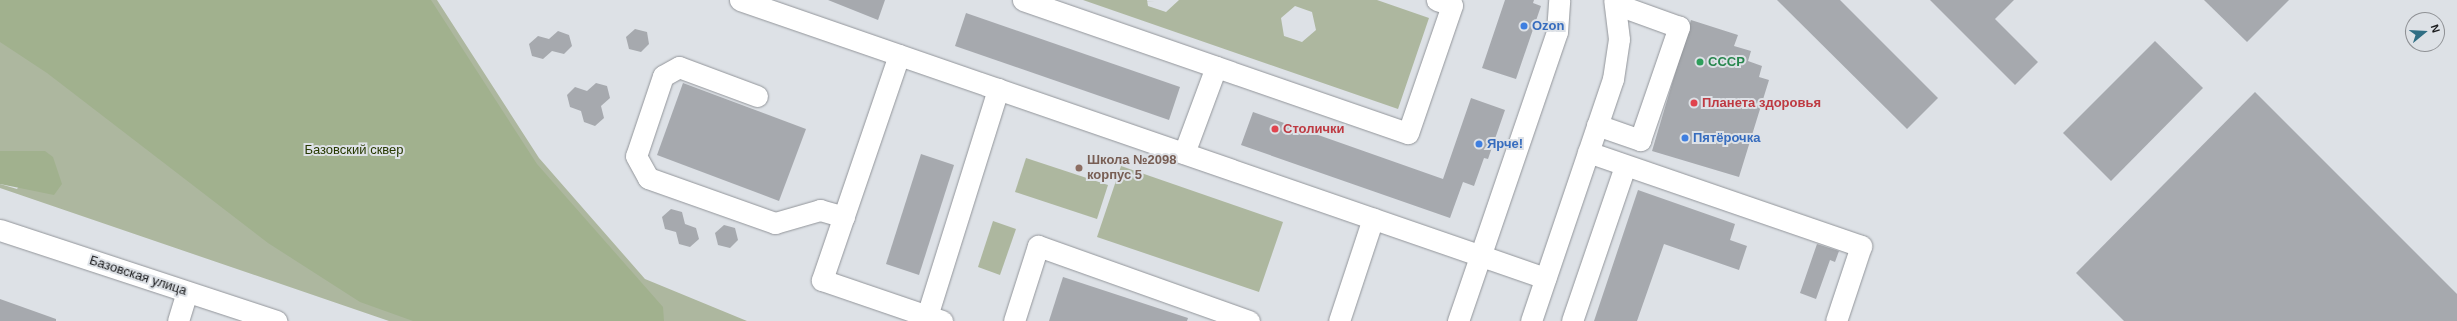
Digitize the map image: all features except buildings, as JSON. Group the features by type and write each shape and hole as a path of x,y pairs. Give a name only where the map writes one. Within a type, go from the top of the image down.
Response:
{"street":[{"path":"740,0 1545,278"},
{"path":"1023,0 1408,133 1452,5 1437,0"},
{"path":"1458,321 1557,32 1559,0"},
{"path":"1531,321 1545,278 1597,125 1613,79 1619,39 1614,2 1679,27 1640,140 1597,125"},
{"path":"899,55 822,280 935,319 998,89"},
{"path":"1184,153 1216,66"},
{"path":"757,96 679,67 664,76 636,156 648,178 775,223 820,210 844,217"},
{"path":"1588,152 1861,246 1836,321"},
{"path":"1572,321 1625,166"},
{"path":"1339,321 1373,218"},
{"name":"Базовская улица","path":"0,230 276,321"},
{"path":"1014,321 1038,246 1249,321"},
{"path":"178,321 186,292"}],"green space":[{"name":"Базовский сквер","path":"0,0 437,0 539,158 645,279 747,321 389,321 0,188 0,184 17,189 45,151 0,151"},
{"name":"Базовский сквер","path":"0,0 431,0 537,164 663,307 664,321 413,321 360,302 268,243 47,73 0,42"},
{"path":"1083,0 1147,0 1148,6 1166,12 1179,0 1377,0 1429,18 1398,109","holes":["1295,6 1312,12 1316,30 1302,42 1284,36 1281,18"]},
{"path":"0,151 45,151 53,157 62,184 54,195 0,184"},
{"path":"1026,158 1108,185 1097,219 1015,192"},
{"path":"1121,166 1283,222 1259,292 1097,237"},
{"path":"993,221 1016,229 1000,275 978,267"}],"place":[{"name":"Ozon","path":"1524,26"},
{"name":"СССР","path":"1700,62"},
{"name":"Планета здоровья","path":"1694,103"},
{"name":"Столички","path":"1275,129"},
{"name":"Пятёрочка","path":"1685,138"},
{"name":"Ярче!","path":"1479,144"},
{"name":"Школа №2098 корпус 5","path":"1079,168"}]}
